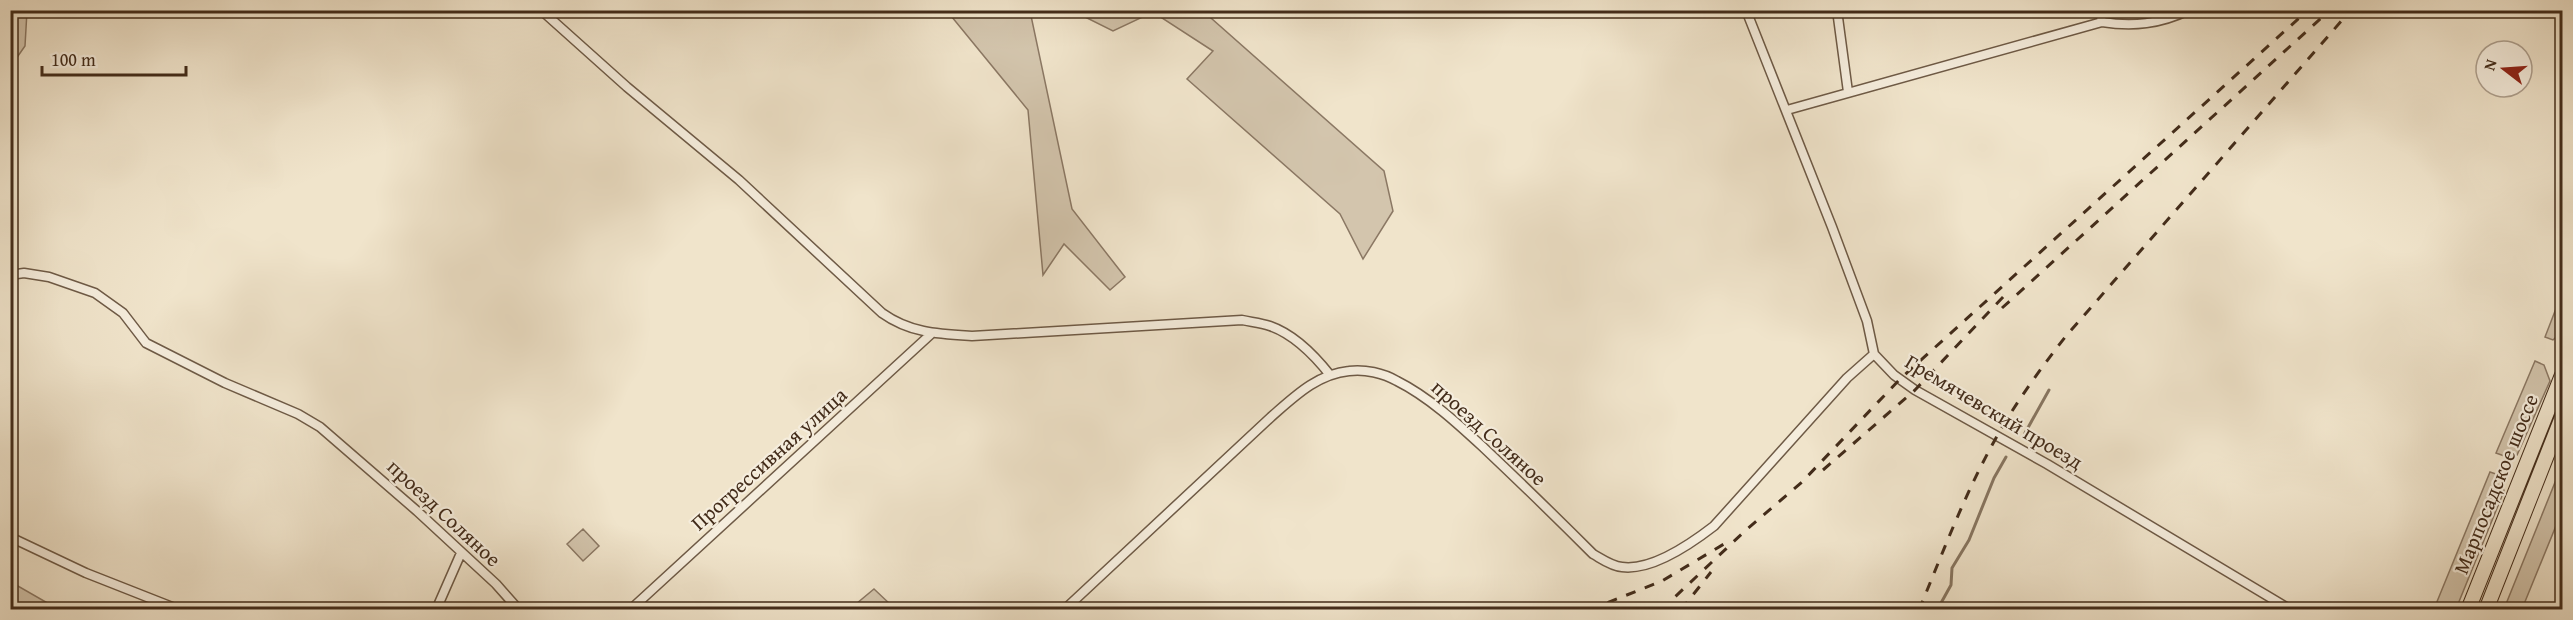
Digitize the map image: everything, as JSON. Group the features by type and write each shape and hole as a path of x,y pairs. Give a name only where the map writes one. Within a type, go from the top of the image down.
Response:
{"main road":[{"name":"Марпосадское шоссе","path":"2468,609 2562,375"},
{"name":"Марпосадское шоссе","path":"2486,609 2562,417"}],"street":[{"path":"542,10 627,87 739,180 882,313 903,326 931,334 972,336 1242,320 1271,326 1284,334 1316,356 1330,375"},
{"path":"1746,10 1787,110 1866,321 1874,354"},
{"path":"1837,10 1848,92"},
{"path":"2100,10 2102,22"},
{"path":"1787,110 2102,22 2144,25 2169,20 2189,10"},
{"name":"проезд Соляное","path":"10,275 24,273 49,277 95,293 123,313 146,344 225,383 298,414 343,445 519,609"},
{"name":"Прогрессивная улица","path":"630,609 931,334"},
{"name":"проезд Соляное","path":"1064,609 1271,417 1300,392 1330,375 1367,371 1396,380 1414,391 1464,430 1593,554 1610,564 1635,567 1662,558 1692,543 1714,525 1847,378 1874,354"},
{"name":"Гремячевский проезд","path":"1874,354 1894,375 1915,390 2047,464 2291,609"},
{"path":"10,537 87,573 180,609"},
{"path":"436,609 461,553"}],"shaded area":[{"path":"11,10 27,11 25,46 11,66"},
{"path":"947,11 1030,11 1072,209 1125,277 1110,290 1064,244 1043,275 1028,110"},
{"path":"1073,11 1203,11 1384,171 1393,211 1363,259 1340,214 1187,79 1213,51 1153,12 1113,31"},
{"path":"2562,293 2562,325 2553,340 2545,337"},
{"path":"2535,361 2544,365 2550,381 2517,455 2507,457 2496,453"},
{"path":"2562,465 2562,511 2522,609 2504,609"},
{"path":"2490,472 2499,475 2504,491 2456,609 2434,609"},
{"path":"583,529 599,546 583,561 567,544"},
{"path":"11,582 58,609 11,609"},
{"path":"874,589 891,605 891,609 850,609"}],"waterway":[{"path":"2025,433 2049,390"},
{"path":"1941,610 1941,603 1951,585 1952,568 1969,540 1994,478 2006,457"}],"railway":[{"path":"1661,610 1746,530 1802,482 1900,379 2308,10"},
{"path":"2002,308 2330,10"},
{"path":"1919,610 1974,480 2012,411 2038,373 2066,336 2351,10"},
{"path":"1823,470 1915,390 2004,296"},
{"path":"1589,610 1662,581 1724,544"},
{"path":"1681,610 1711,572"}]}
